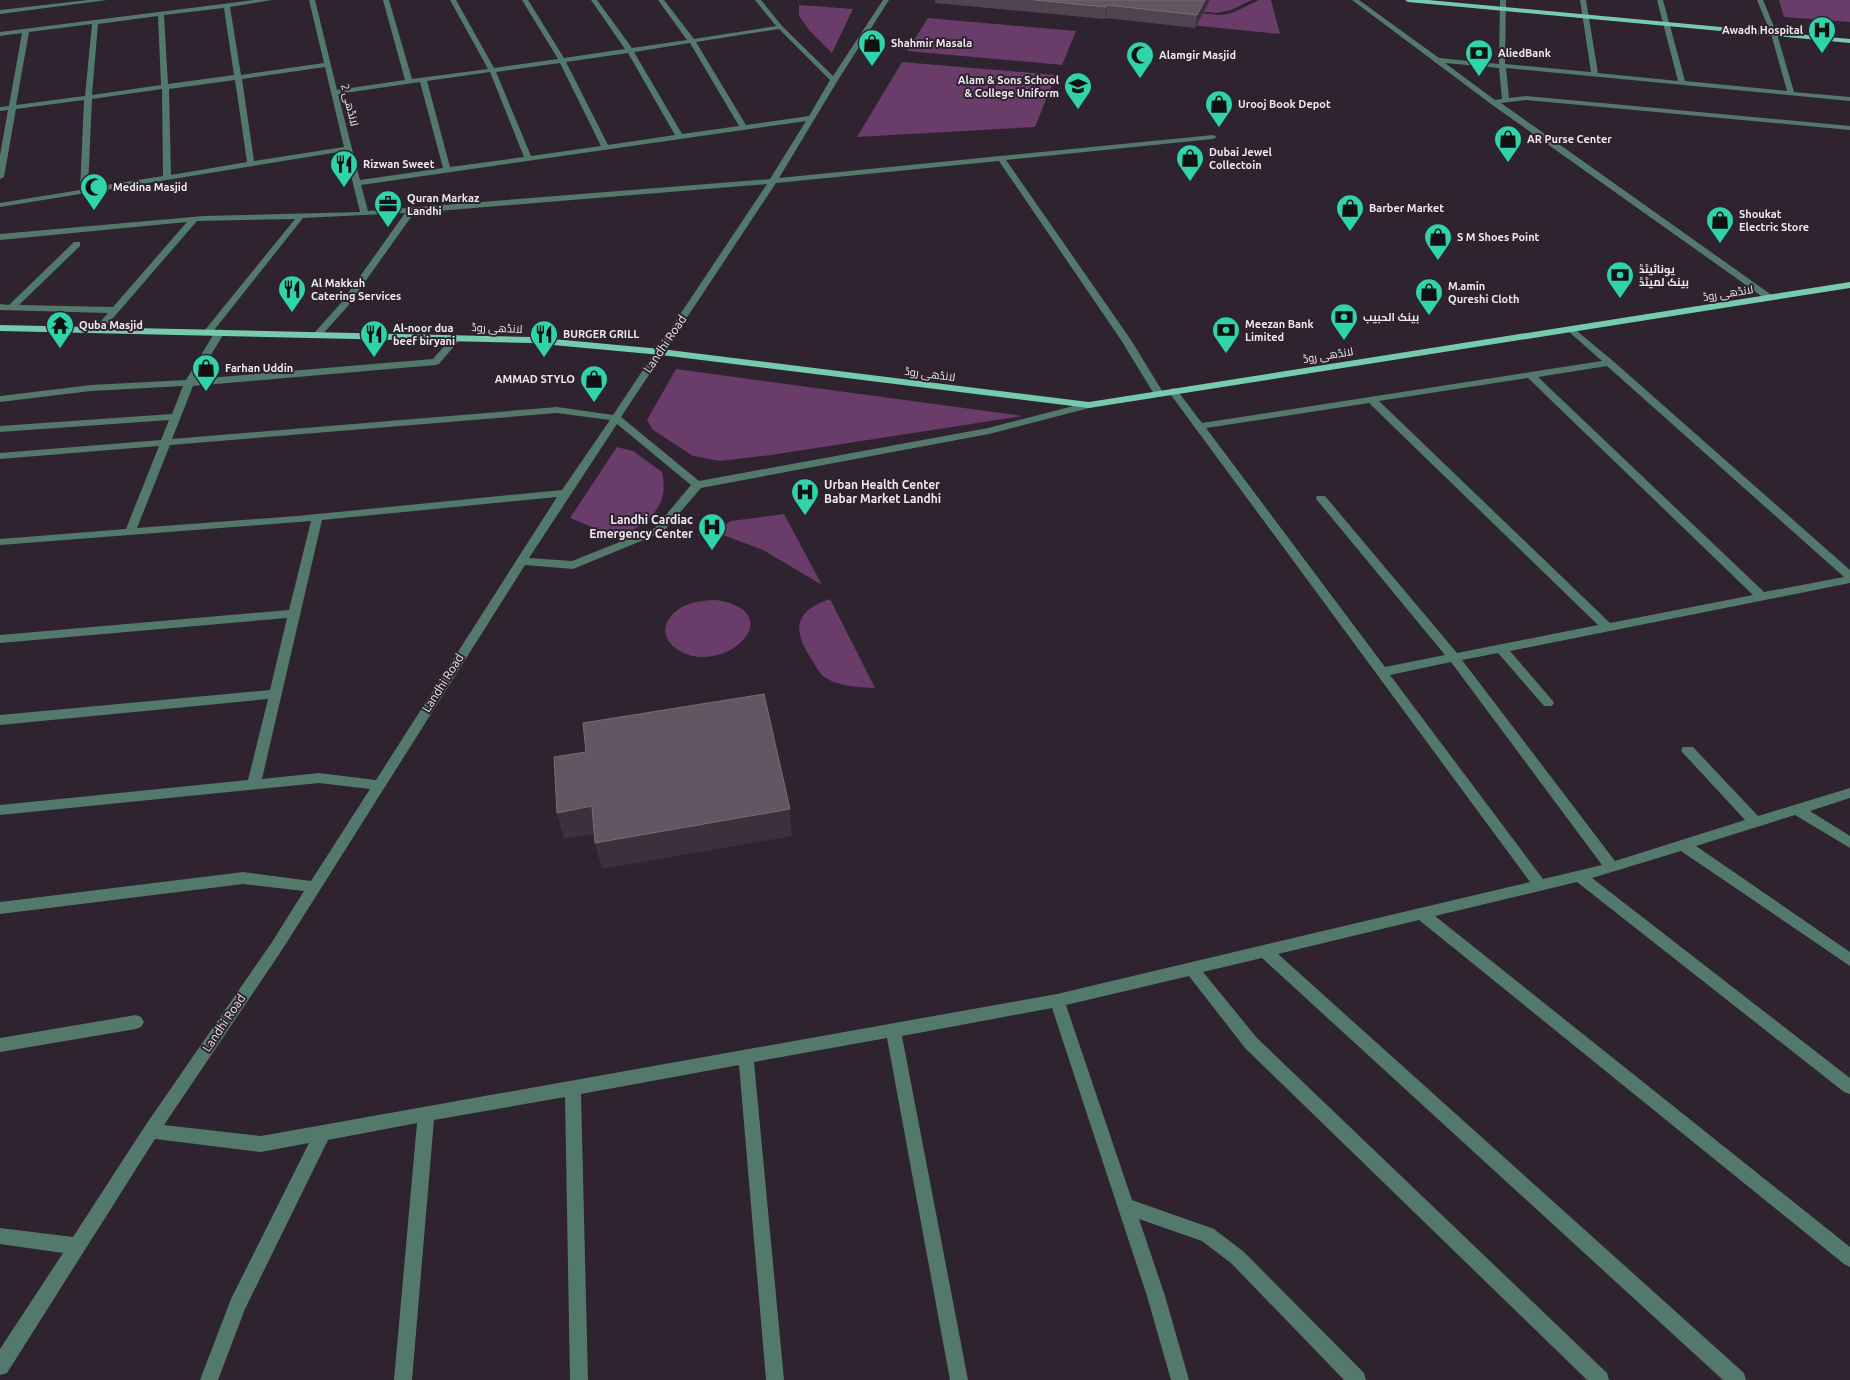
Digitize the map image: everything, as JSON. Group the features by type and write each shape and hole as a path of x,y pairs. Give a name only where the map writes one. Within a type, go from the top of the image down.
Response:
{"main road":[{"path":"1410,0 1850,41"},
{"name":"لانڈھی روڈ","path":"0,328 531,340 661,352 1089,405 1850,285"}],"street":[{"path":"0,12 104,0"},
{"path":"0,34 269,0"},
{"name":"لانڈھی 2","path":"312,0 366,214"},
{"path":"386,0 409,82"},
{"path":"453,0 492,70 528,159"},
{"path":"525,0 562,60 606,148"},
{"path":"594,0 630,51 680,137"},
{"path":"661,0 692,41 744,128"},
{"path":"758,0 780,28 834,80"},
{"name":"Landhi Road","path":"0,1366 151,1131 277,946 564,492 661,352 773,181 834,80 886,0"},
{"path":"1355,0 1494,102 1770,298"},
{"path":"1503,0 1502,66 1506,100"},
{"path":"1583,0 1595,75"},
{"path":"1660,0 1682,83"},
{"path":"1760,0 1774,34 1791,94"},
{"path":"227,5 250,164"},
{"path":"161,14 167,178"},
{"path":"84,191 88,97 95,22"},
{"path":"335,92 780,28"},
{"path":"0,177 26,30"},
{"path":"1438,60 1850,99"},
{"path":"0,109 328,65"},
{"path":"423,80 447,170"},
{"path":"1494,102 1535,98 1850,128"},
{"path":"357,183 811,118"},
{"path":"0,236 194,219 411,211 773,181 1213,137"},
{"path":"0,205 349,148"},
{"path":"1000,157 1126,340 1159,394"},
{"path":"318,334 344,305 411,211"},
{"path":"208,332 301,216"},
{"path":"98,330 194,219"},
{"path":"12,307 77,244"},
{"path":"0,307 116,310"},
{"path":"1571,329 1850,577"},
{"path":"130,532 189,384 220,332"},
{"path":"0,399 91,388 189,384 436,362 456,338"},
{"path":"1199,426 1610,363"},
{"path":"1531,376 1762,596"},
{"path":"1173,391 1540,885"},
{"path":"1372,400 1607,628"},
{"path":"521,561 573,565 659,530 697,485 989,431 1089,405"},
{"path":"0,456 165,444 557,410 616,418 697,485"},
{"path":"0,429 176,417"},
{"path":"0,542 317,517 564,492"},
{"path":"1321,498 1454,658 1612,867"},
{"path":"254,784 317,517"},
{"path":"1382,672 1607,628 1850,577"},
{"path":"0,639 295,613"},
{"path":"1501,648 1548,703"},
{"path":"0,720 276,694"},
{"path":"1688,750 1756,823"},
{"path":"0,810 319,778 379,785"},
{"path":"151,1131 261,1144 426,1116 1057,1001 1579,876 1850,794"},
{"path":"1798,810 1850,843"},
{"path":"1683,845 1850,960"},
{"path":"1579,876 1850,1087"},
{"path":"0,908 244,878 314,887"},
{"path":"1422,914 1850,1258"},
{"path":"1265,952 1737,1380"},
{"path":"1192,969 1251,1042 1600,1380"},
{"path":"1057,1001 1156,1296 1180,1380"},
{"path":"0,1044 136,1022"},
{"path":"892,1031 959,1380"},
{"path":"746,1058 775,1380"},
{"path":"573,1089 579,1380"},
{"path":"403,1380 426,1116"},
{"path":"208,1380 238,1305 322,1134"},
{"path":"1126,1206 1208,1235 1238,1258 1357,1380"},
{"path":"0,1236 77,1246"}],"shaded area":[{"path":"1148,0 1252,0 1231,10 1217,13 1146,6"},
{"path":"1259,0 1271,0 1280,34 1120,18 1126,6 1220,15 1232,13"},
{"path":"1779,0 1850,0 1850,22 1784,17"},
{"path":"799,5 853,9 832,53 809,30 799,16"},
{"path":"928,18 1076,31 1062,65 907,51"},
{"path":"902,62 1056,75 1035,127 857,137"},
{"path":"676,369 1023,416 771,455 720,461 693,456 653,430 647,420"},
{"path":"617,447 633,451 662,472 664,485 660,504 654,512 639,526 619,538 570,518"},
{"path":"784,514 822,585 763,550 715,532 731,521"},
{"path":"830,599 875,688 848,686 829,680 819,672 804,646 800,637 800,621 810,608"},
{"path":"716,600 738,607 749,617 750,628 743,640 731,649 715,656 698,657 680,651 672,645 665,632 669,618 681,608 692,603"}],"building":[{"path":"1035,0 1205,0 1197,15 1107,5 1106,7"},
{"path":"764,694 790,809 595,843 592,806 557,813 554,757 586,752 583,723"}],"place":[{"name":"Awadh Hospital","path":"1822,54"},
{"name":"Shahmir Masala","path":"872,67"},
{"name":"AliedBank","path":"1479,77"},
{"name":"Alamgir Masjid","path":"1140,79"},
{"name":"Alam & Sons School & College Uniform","path":"1078,110"},
{"name":"Urooj Book Depot","path":"1219,128"},
{"name":"AR Purse Center","path":"1508,163"},
{"name":"Dubai Jewel Collectoin","path":"1190,182"},
{"name":"Rizwan Sweet","path":"344,188"},
{"name":"Medina Masjid","path":"94,211"},
{"name":"Quran Markaz Landhi","path":"388,228"},
{"name":"Barber Market","path":"1350,232"},
{"name":"Shoukat Electric Store","path":"1720,244"},
{"name":"S M Shoes Point","path":"1438,261"},
{"name":"یونائیٹڈ بینک لمیٹڈ","path":"1620,299"},
{"name":"Al Makkah Catering Services","path":"292,313"},
{"name":"M.amin Qureshi Cloth","path":"1429,316"},
{"name":"بينک الحبيب","path":"1344,341"},
{"name":"Quba Masjid","path":"60,349"},
{"name":"Meezan Bank Limited","path":"1226,354"},
{"name":"Al-noor dua beef biryani","path":"374,358"},
{"name":"BURGER GRILL","path":"544,358"},
{"name":"Farhan Uddin","path":"206,392"},
{"name":"AMMAD STYLO","path":"594,403"},
{"name":"Urban Health Center Babar Market Landhi","path":"805,516"},
{"name":"Landhi Cardiac Emergency Center","path":"712,551"}]}
